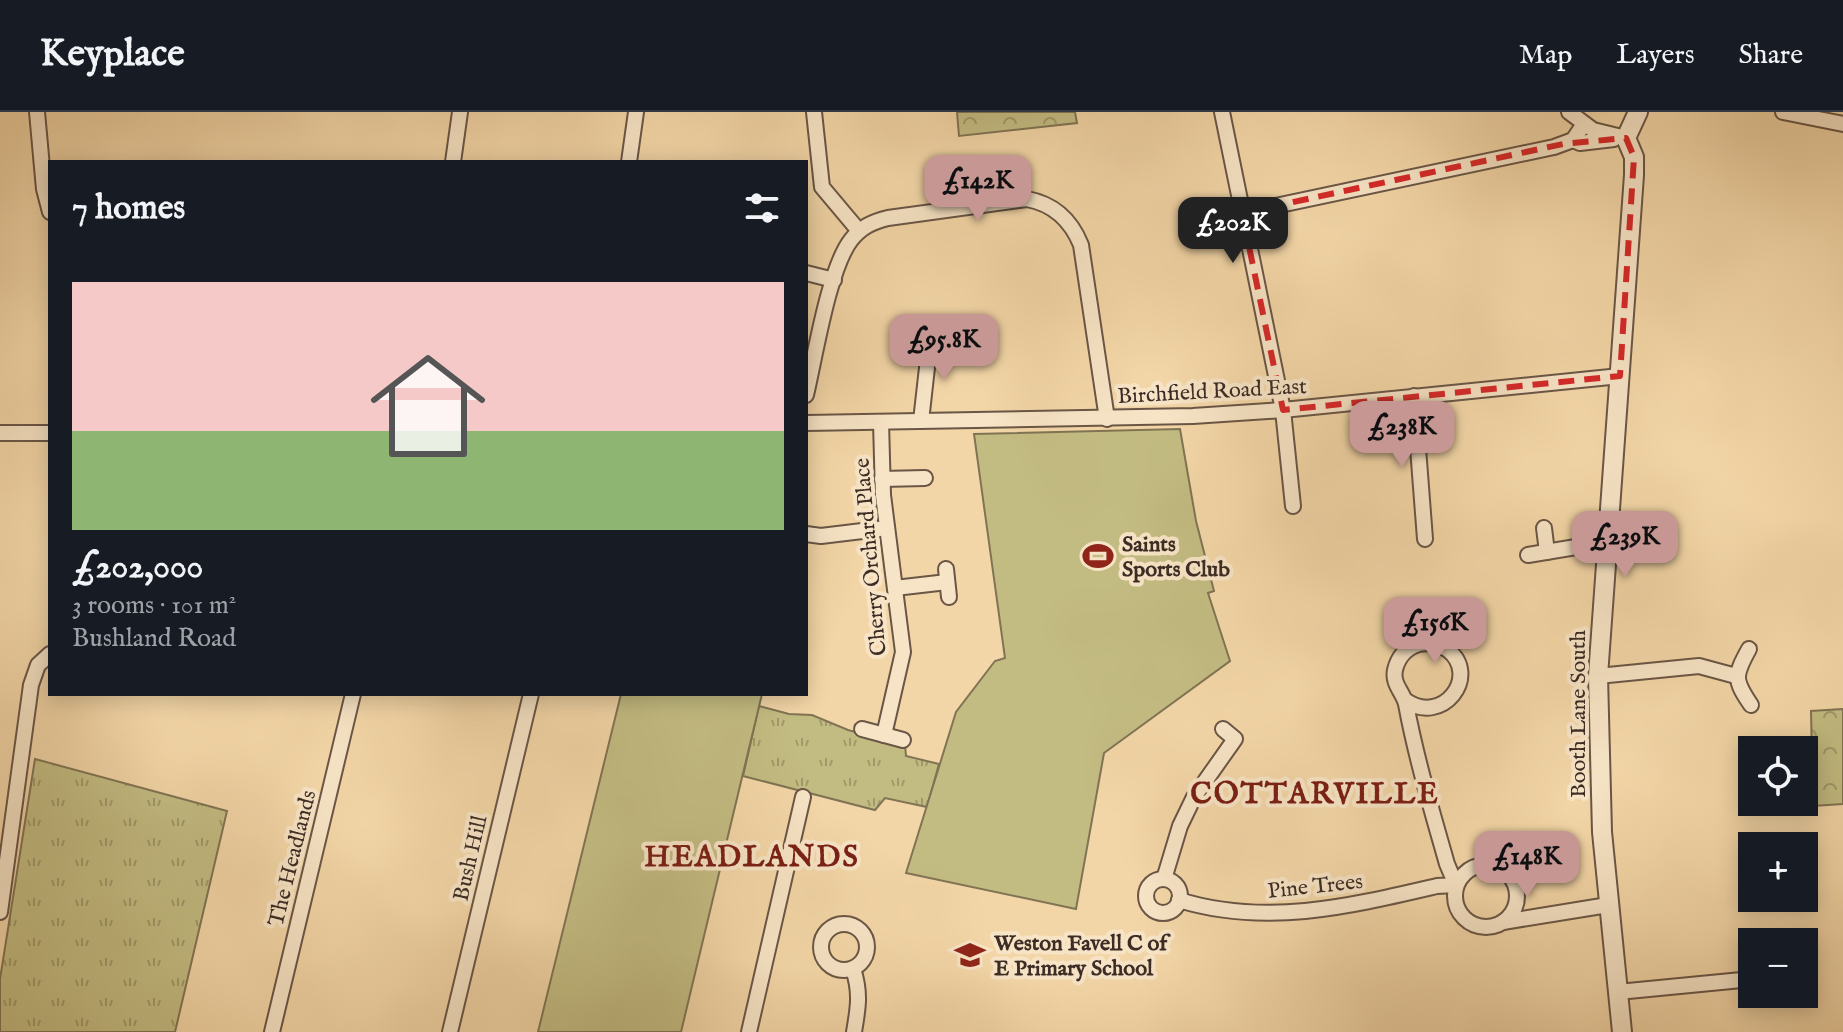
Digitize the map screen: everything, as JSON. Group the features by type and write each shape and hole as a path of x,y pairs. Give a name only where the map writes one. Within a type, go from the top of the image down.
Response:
{"street":[{"path":"37,112 48,204"},
{"path":"453,160 460,112"},
{"path":"629,160 636,112"},
{"path":"814,112 822,187 859,231"},
{"path":"1222,112 1283,410 1293,506"},
{"path":"1569,112 1597,131 1626,138"},
{"path":"1626,138 1638,112"},
{"path":"1783,112 1843,124"},
{"path":"1242,213 1554,147 1573,140 1584,124"},
{"path":"1573,140 1580,143 1626,138"},
{"name":"Booth Lane South","path":"1622,1032 1598,771 1598,676 1634,175 1634,157 1626,138"},
{"path":"808,387 834,280 845,249 859,231 888,218 1011,199 1037,201 1058,212 1073,227 1084,255 1107,419"},
{"path":"808,274 834,280"},
{"path":"921,421 931,332 935,326 942,324"},
{"name":"Birchfield Road East","path":"808,423 1107,419 1283,410 1620,376"},
{"path":"1414,396 1426,516 1425,539"},
{"name":"Cherry Orchard Place","path":"881,422 882,479 903,652 884,735"},
{"path":"0,433 48,433"},
{"path":"882,479 925,478"},
{"path":"808,534 821,536 887,528"},
{"path":"1544,528 1547,552"},
{"path":"1528,555 1594,544 1607,545"},
{"path":"895,588 946,575 949,597"},
{"path":"1405,700 1421,708 1436,707 1452,697 1460,674 1457,663 1447,649 1423,643 1403,653 1395,678 1397,689 1405,700 1408,727 1447,864 1456,885 1455,901 1466,920 1484,927 1608,905"},
{"path":"1749,649 1736,676 1738,686 1751,705"},
{"path":"0,912 31,685 38,665 48,656"},
{"path":"1598,676 1699,666 1736,676"},
{"name":"The Headlands","path":"272,1032 353,696"},
{"name":"Bush Hill","path":"450,1032 531,696"},
{"path":"862,729 903,740"},
{"name":"Pine Trees","path":"1223,729 1235,739 1194,797 1180,826 1164,879 1148,887 1145,896 1149,906 1159,913 1175,908 1179,900 1268,915 1322,911 1437,886 1456,885"},
{"path":"749,1032 803,797"},
{"path":"1456,885 1469,869 1479,865 1500,868 1509,875 1517,892 1513,910 1503,922"},
{"path":"1164,879 1177,886 1179,900"},
{"path":"853,969 859,987 854,1032"},
{"path":"1618,992 1738,980"}],"highlighted area":[{"path":"1626,138 1634,157 1620,376 1283,410 1242,213 1563,144"}],"green space":[{"path":"957,112 1075,112 1077,123 959,136"},
{"name":"Saints Sports Club","path":"1180,429 1196,521 1214,591 1208,593 1230,661 1104,753 1076,909 906,873 956,712 995,661 1005,658 974,434"},
{"path":"621,696 762,696 681,1032 538,1032"},
{"path":"759,706 789,714 812,715 848,730 905,745 906,756 939,764 927,807 885,798 875,810 743,776"},
{"path":"1843,709 1843,804 1818,806 1818,736 1812,736 1811,711"},
{"path":"35,759 227,811 175,1032 0,1032 0,979"}],"place":[{"name":"Saints Sports Club","path":"1098,556"},
{"name":"Weston Favell C of E Primary School","path":"970,955"}],"district":[{"name":"COTTARVILLE","path":"1315,793"},
{"name":"HEADLANDS","path":"752,856"}]}
